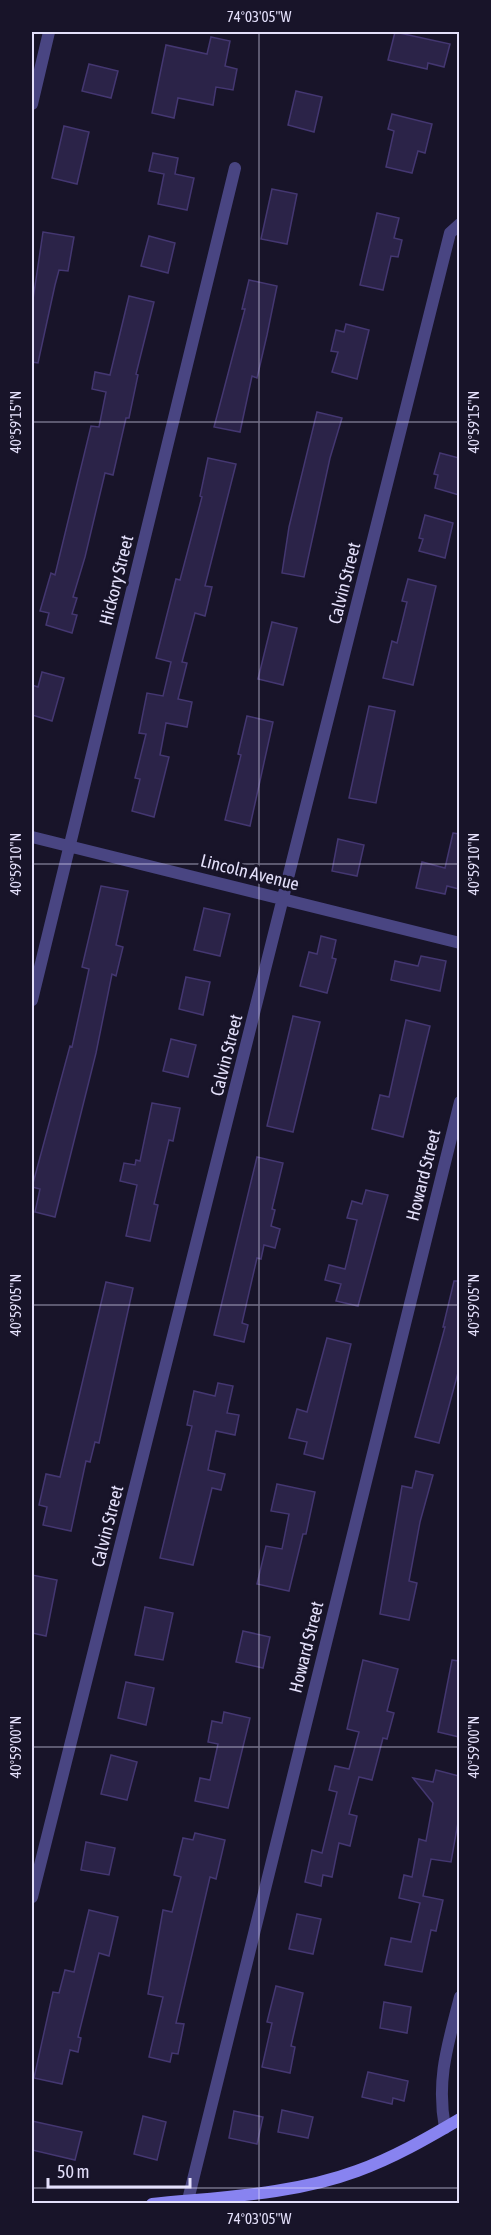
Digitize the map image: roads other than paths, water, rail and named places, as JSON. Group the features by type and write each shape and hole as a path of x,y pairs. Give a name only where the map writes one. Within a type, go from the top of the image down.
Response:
{"main road":[{"path":"152,2204 318,2183 355,2172 397,2154 459,2119"}],"street":[{"path":"32,104 49,32"},
{"name":"Hickory Street","path":"32,1000 235,168"},
{"name":"Calvin Street","path":"32,1897 450,233 459,224"},
{"name":"Lincoln Avenue","path":"32,837 459,942"},
{"name":"Howard Street","path":"188,2200 459,1102"},
{"path":"445,2128 440,2100 445,2055 459,1998"}]}
